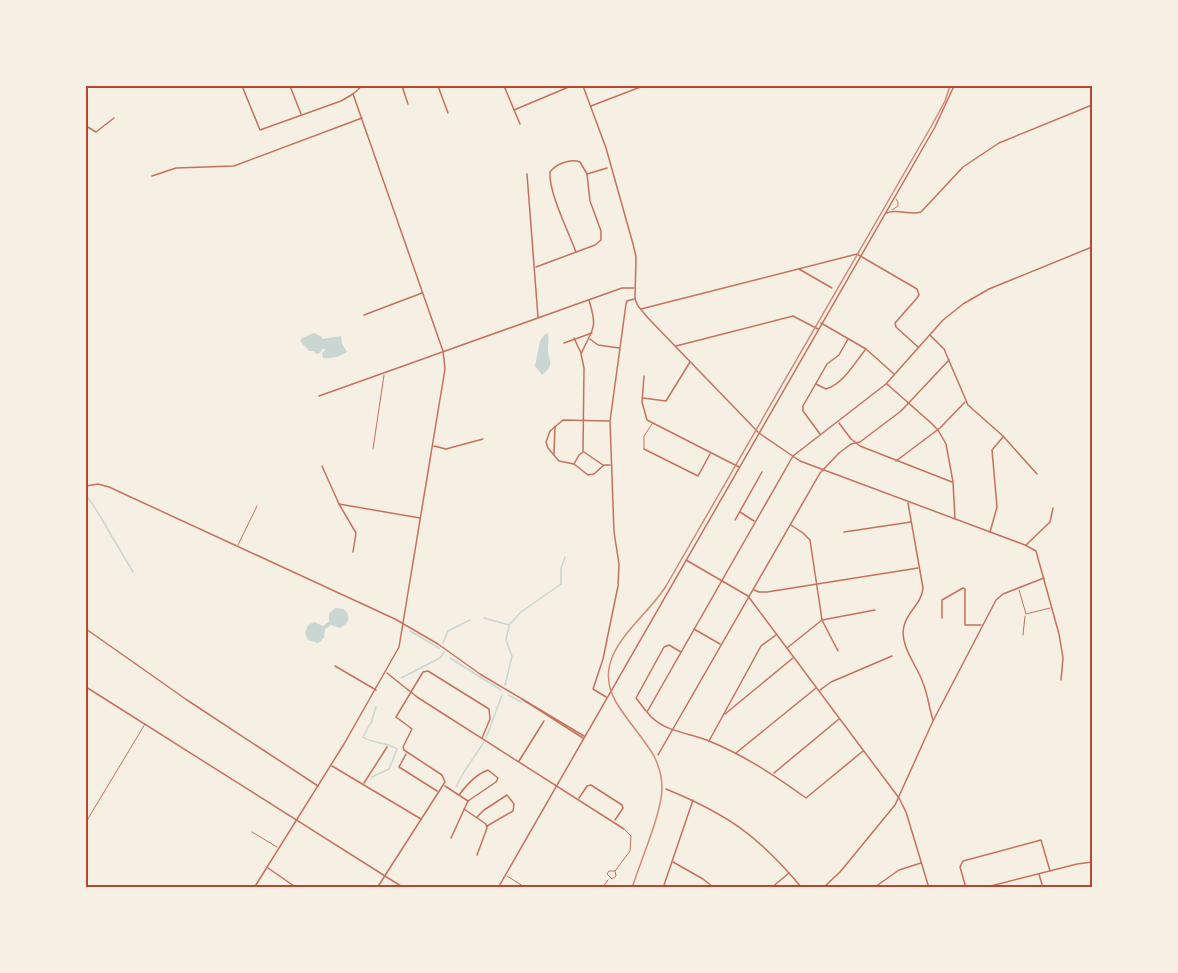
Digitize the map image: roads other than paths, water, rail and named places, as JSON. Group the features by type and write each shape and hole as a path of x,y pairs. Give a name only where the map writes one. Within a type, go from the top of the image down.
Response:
{"street":[{"path":"242,86 260,130 336,102 353,94 362,86"},
{"path":"290,86 301,114"},
{"path":"402,86 408,104"},
{"path":"438,86 448,113"},
{"path":"504,86 520,124"},
{"path":"514,110 571,86"},
{"path":"583,86 606,148 633,244 636,257 634,298 640,310 762,436 793,456 1036,551 1045,578 1063,658 1061,680"},
{"path":"591,106 643,86"},
{"path":"498,888 935,127 954,86"},
{"path":"254,888 331,766 399,647 445,369 443,351 353,94"},
{"path":"892,210 914,214 921,212 963,166 999,143 1091,106"},
{"path":"86,126 96,132 114,118"},
{"path":"152,176 176,168 234,166 362,118"},
{"path":"534,268 576,252 597,244 602,238 602,231 589,198 587,174 582,164 575,160 554,168 550,174 558,204 576,252"},
{"path":"587,174 607,168"},
{"path":"527,174 538,317"},
{"path":"885,213 898,204 898,200 894,198"},
{"path":"647,712 793,456 886,384 950,314 968,300 1092,247"},
{"path":"640,310 647,306 855,254 917,289 919,295 895,323 896,327 919,348"},
{"path":"798,269 832,288"},
{"path":"319,396 622,288 634,288"},
{"path":"364,315 422,292"},
{"path":"607,698 593,689 606,650 618,586 618,557 614,532 610,465 610,421 626,304 634,298"},
{"path":"581,354 592,333 594,320 589,300"},
{"path":"675,346 793,316 818,329"},
{"path":"821,323 866,349 895,374"},
{"path":"564,343 592,333"},
{"path":"930,335 942,346 966,401 1003,436 1037,474"},
{"path":"574,338 584,368 584,452"},
{"path":"589,339 598,345 619,348"},
{"path":"821,435 802,409 827,364 839,355 848,339"},
{"path":"815,384 826,389 830,388 845,376 866,349"},
{"path":"658,755 823,469 851,444 856,444 901,411 949,360"},
{"path":"642,398 666,401 691,362"},
{"path":"373,449 384,373"},
{"path":"644,376 642,398 645,416 652,424 739,467"},
{"path":"886,384 938,430 949,455 953,482 954,520"},
{"path":"896,461 938,430 966,401"},
{"path":"604,465 596,473 590,475 584,473 574,464 561,462 546,442 549,433 563,420 610,421"},
{"path":"838,422 856,444 953,482"},
{"path":"652,424 644,436 644,449 698,476 711,453"},
{"path":"554,455 555,426"},
{"path":"989,533 997,507 993,450 1003,436"},
{"path":"433,446 446,449 483,439"},
{"path":"584,452 604,465 610,465"},
{"path":"574,464 584,452"},
{"path":"322,466 339,504 356,533 353,552"},
{"path":"735,520 762,472"},
{"path":"86,486 98,484 109,487 404,623 584,737"},
{"path":"908,502 923,593 904,629 908,652 923,681 933,721"},
{"path":"339,504 421,518"},
{"path":"238,545 256,506"},
{"path":"1025,545 1050,522 1053,508"},
{"path":"740,512 756,521"},
{"path":"844,532 911,522"},
{"path":"791,525 810,540 822,620 838,651"},
{"path":"686,559 748,596 864,750 899,798 906,812 929,888"},
{"path":"753,590 759,592 920,568"},
{"path":"823,888 840,872 899,798 933,721 982,625 999,597 1045,578"},
{"path":"942,618 942,600 963,588 965,626 982,625"},
{"path":"1018,588 1026,614 1023,635"},
{"path":"1026,614 1052,607"},
{"path":"787,648 822,620 875,610"},
{"path":"86,629 318,786"},
{"path":"694,629 721,644"},
{"path":"709,741 761,646 777,634"},
{"path":"681,652 669,645 664,647 636,698 657,723 709,741 735,753 773,774 806,798 864,750"},
{"path":"819,690 831,682 892,656"},
{"path":"724,714 794,657"},
{"path":"335,666 376,690"},
{"path":"377,888 446,780 442,775 407,753 403,747 412,729 396,717 422,673 428,671 487,707 491,714 482,738"},
{"path":"386,673 411,692 615,821 624,829 631,836 631,849 615,871 614,879 609,878"},
{"path":"86,687 404,888"},
{"path":"735,753 817,687"},
{"path":"773,774 776,769 839,718"},
{"path":"519,761 544,721"},
{"path":"86,822 145,724"},
{"path":"363,784 387,747"},
{"path":"407,753 399,767 439,792"},
{"path":"331,766 421,819"},
{"path":"450,838 468,801 496,782 498,778 488,770 484,771 468,783 459,795"},
{"path":"444,785 468,801"},
{"path":"579,799 589,785 599,790 622,805 623,808 615,821"},
{"path":"666,789 693,799 729,819 760,842 802,888"},
{"path":"477,817 507,795 514,804 513,811 487,826 477,855"},
{"path":"663,888 693,799"},
{"path":"464,809 487,826"},
{"path":"252,832 278,848"},
{"path":"966,888 960,867 963,861 1041,840 1050,871"},
{"path":"672,861 714,888"},
{"path":"983,888 1092,862"},
{"path":"875,887 899,870 921,863"},
{"path":"267,867 297,888"},
{"path":"602,888 609,878 607,874 609,871 615,871"},
{"path":"771,888 789,872"},
{"path":"1039,874 1043,888"},
{"path":"505,875 526,888"}],"waterway":[{"path":"86,495 133,572"},
{"path":"484,618 509,625 521,612 561,584 561,569 565,557"},
{"path":"443,643 448,631 470,620"},
{"path":"505,685 512,656 506,640 509,626"},
{"path":"410,631 439,648"},
{"path":"401,678 440,658 444,652"},
{"path":"450,658 501,690"},
{"path":"486,738 502,695"},
{"path":"508,695 521,702"},
{"path":"371,723 376,707"},
{"path":"370,724 363,737 397,749 389,769 372,777"},
{"path":"456,787 484,742"}],"railway":[{"path":"632,888 658,811 662,784 654,756 620,709 609,685 609,669 614,654 622,640 666,586 932,125 950,86"}]}
